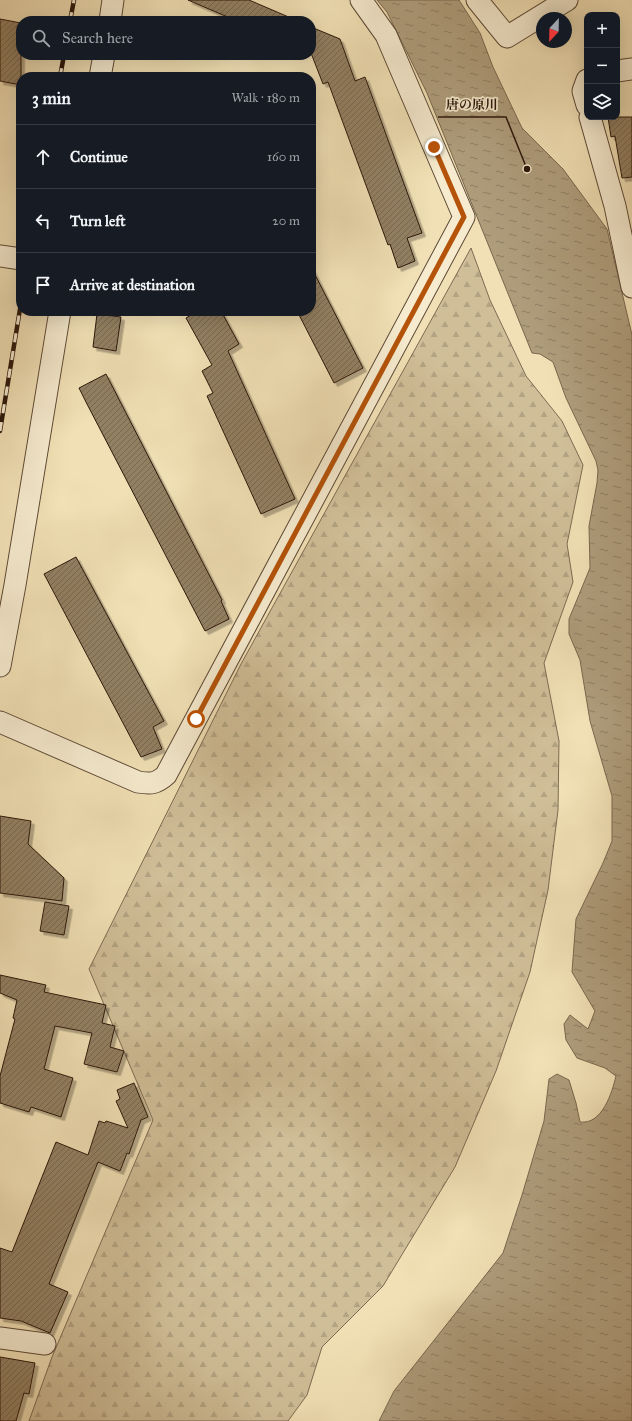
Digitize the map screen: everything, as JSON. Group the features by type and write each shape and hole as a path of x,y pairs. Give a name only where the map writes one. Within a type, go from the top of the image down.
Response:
{"street":[{"path":"111,16 113,0"},
{"path":"0,722 138,782 148,784 159,781 166,775 464,217 386,34 361,0"},
{"path":"477,0 507,37 567,0"},
{"path":"101,72 103,60"},
{"path":"620,71 632,69"},
{"path":"591,120 624,204 632,287"},
{"path":"0,256 16,258"},
{"path":"0,666 16,585 59,316"},
{"path":"0,1338 45,1344"}],"green space":[{"path":"471,248 490,300 526,376 562,421 583,465 567,544 573,582 544,663 559,741 558,810 548,890 530,972 496,1071 455,1167 383,1286 322,1347 307,1395 288,1421 29,1421 52,1357 153,1120 89,969 241,664"}],"water":[{"path":"377,0 459,0 480,33 493,67 522,128 563,169 607,229 632,335 632,1421 379,1421 394,1391 503,1253 544,1121 549,1079 557,1074 569,1080 580,1122 588,1122 600,1113 605,1106 612,1091 616,1076 605,1068 577,1058 566,1040 564,1024 570,1015 588,1029 595,1011 572,972 576,919 612,841 612,796 590,721 580,660 569,634 569,619 590,568 589,526 598,470 596,461 566,398 553,362 540,354 532,353 427,93 387,12"}],"building":[{"path":"188,0 249,0 286,16 225,16"},
{"path":"0,19 16,22 16,60 21,60 21,72 16,72 16,84 0,81"},
{"path":"316,29 340,39 355,81 365,77 422,233 407,238 415,261 398,268 390,244 388,245 328,82 323,84 314,60 316,60"},
{"path":"620,117 632,117 632,177 622,178 615,136 611,137 608,120 620,120"},
{"path":"316,277 363,368 334,383 300,316 316,316"},
{"path":"97,316 121,317 116,351 93,347"},
{"path":"189,316 224,316 239,344 228,351 295,499 261,514 207,396 213,393 202,371 212,365 186,318"},
{"path":"106,374 222,600 221,601 229,619 205,631 79,388"},
{"path":"76,557 164,721 153,727 162,749 141,757 44,574"},
{"path":"0,816 31,821 28,844 64,878 62,901 0,893"},
{"path":"45,902 69,906 64,935 40,931"},
{"path":"0,975 46,985 44,992 106,1005 102,1023 115,1026 110,1047 124,1051 117,1072 84,1064 92,1033 55,1026 44,1069 73,1078 61,1117 31,1107 29,1112 0,1103 0,1076 15,1019 13,1018 17,1000 0,993"},
{"path":"134,1083 148,1117 141,1120 129,1154 127,1153 120,1171 98,1162 49,1284 68,1292 50,1333 21,1321 0,1318 0,1248 12,1252 56,1142 88,1155 99,1121 105,1123 106,1121 128,1128 116,1101 120,1099 117,1090"},
{"path":"0,1357 35,1363 29,1394 24,1393 16,1421 0,1421"}],"railway":[{"path":"71,16 74,0"},
{"path":"61,72 63,60"},
{"path":"0,431 19,316"}],"place":[{"name":"唐の原川","path":"527,169"}],"route":[{"path":"196,719 464,217 434,147"}]}
